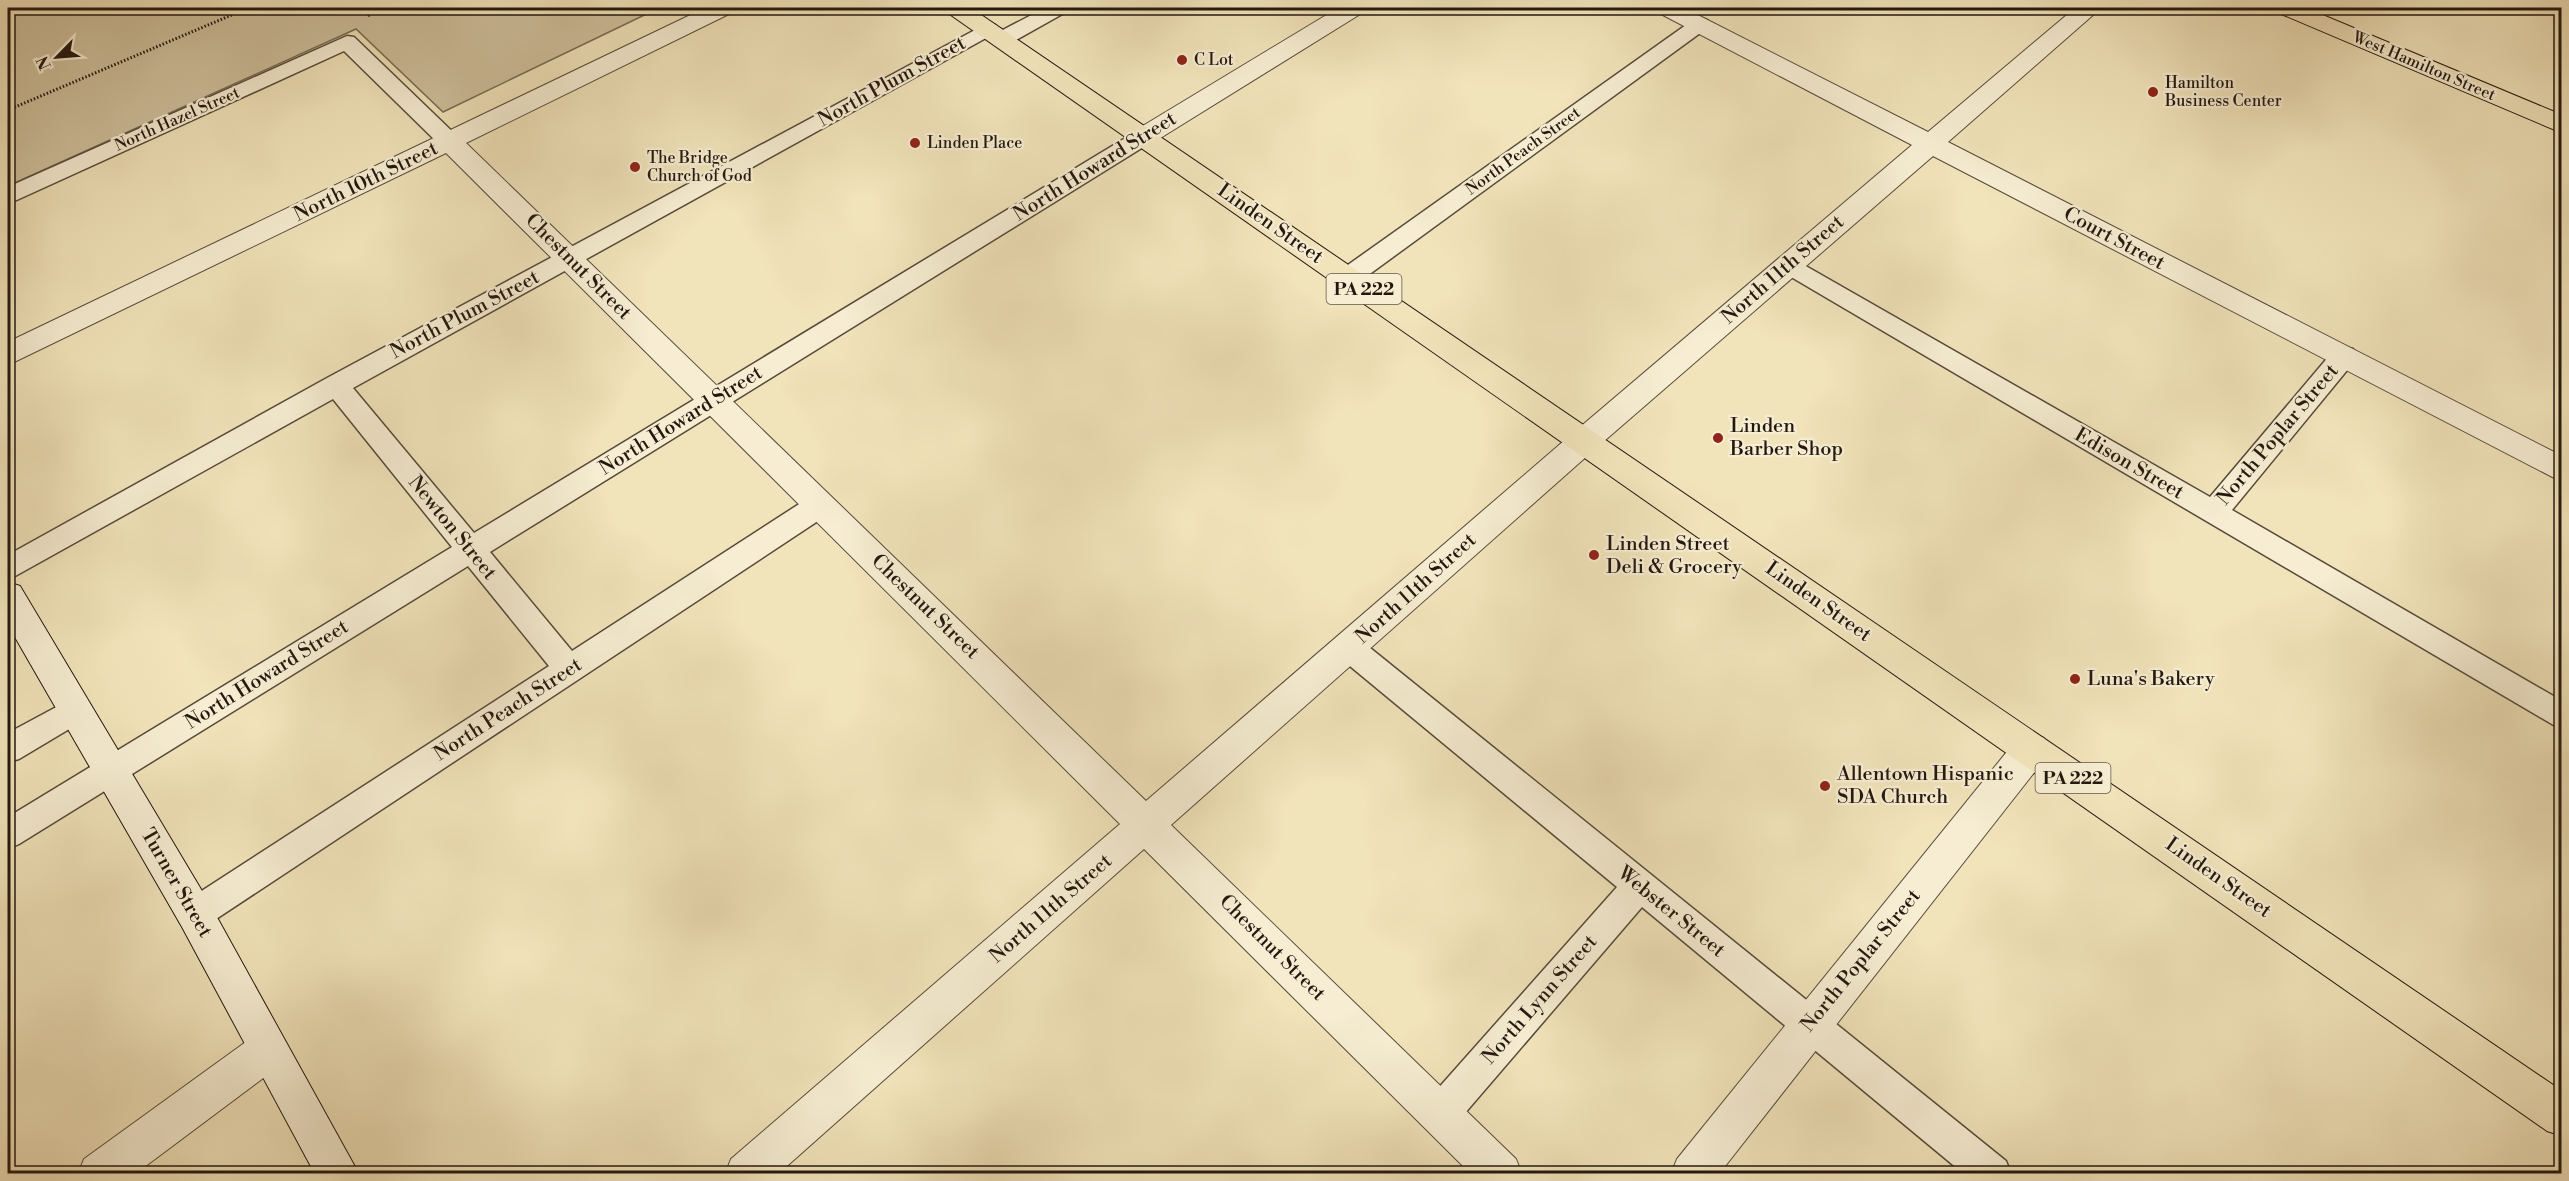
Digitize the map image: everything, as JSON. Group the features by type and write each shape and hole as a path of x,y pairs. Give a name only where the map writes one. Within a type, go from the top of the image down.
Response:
{"main road":[{"name":"Linden Street","path":"956,8 1145,136 1347,278 2562,1116"},
{"name":"West Hamilton Street","path":"2287,8 2562,125"}],"street":[{"name":"North 10th Street","path":"8,354 723,8"},
{"name":"North Howard Street","path":"1145,136 1354,8"},
{"name":"Court Street","path":"1667,8 2562,470"},
{"name":"North 11th Street","path":"747,1173 1584,441 2090,8"},
{"name":"Chestnut Street","path":"450,142 1501,1173"},
{"name":"Turner Street","path":"8,596 195,914 268,1050 338,1173"},
{"name":"North Poplar Street","path":"1692,1173 2031,749"},
{"path":"99,1173 268,1050"}],"lane":[{"name":"North Plum Street","path":"8,568 336,385 570,259 995,34 1059,8"},
{"name":"North Peach Street","path":"1347,278 1700,24"},
{"name":"Chestnut Street","path":"347,42 450,142"},
{"name":"North Hazel Street","path":"8,196 347,42"},
{"name":"North Howard Street","path":"8,834 1145,136"},
{"name":"Edison Street","path":"1790,265 2562,717"},
{"name":"North Poplar Street","path":"2213,513 2343,356"},
{"name":"Newton Street","path":"336,385 570,670"},
{"name":"North Peach Street","path":"195,914 820,505"},
{"name":"Webster Street","path":"1349,648 1993,1173"},
{"path":"8,749 75,710"},
{"name":"North Lynn Street","path":"1440,1114 1639,886"}],"path":[{"path":"8,110 248,8"}],"shaded area":[{"path":"8,8 659,8 443,112 356,29 8,186"}],"place":[{"name":"C Lot","path":"1182,60"},
{"name":"Hamilton Business Center","path":"2153,92"},
{"name":"Linden Place","path":"915,143"},
{"name":"The Bridge Church of God","path":"635,167"},
{"name":"Linden Barber Shop","path":"1718,438"},
{"name":"Linden Street Deli & Grocery","path":"1594,555"},
{"name":"Luna's Bakery","path":"2075,679"},
{"name":"Allentown Hispanic SDA Church","path":"1825,786"}]}
